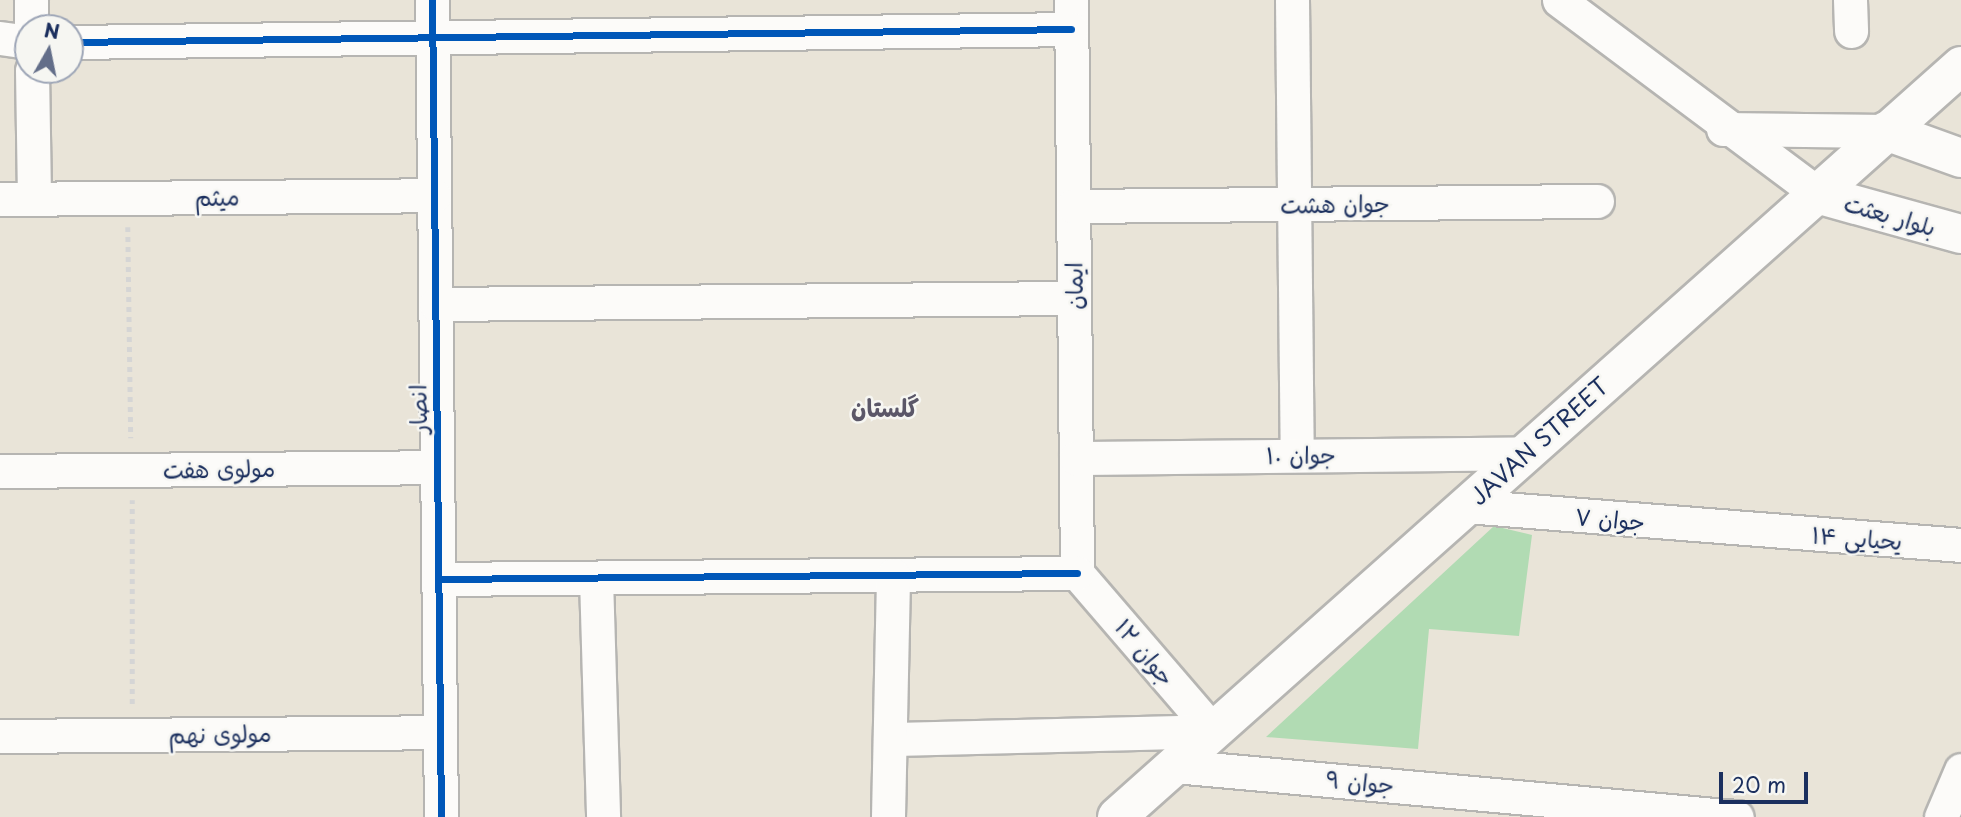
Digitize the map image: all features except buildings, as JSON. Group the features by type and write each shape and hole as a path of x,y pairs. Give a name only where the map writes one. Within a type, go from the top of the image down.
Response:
{"main road":[{"name":"JAVAN STREET","path":"1117,817 1525,453 1820,195 1886,131 1961,66"},
{"path":"1886,131 1961,158"},
{"name":"بلوار بعثت","path":"1820,195 1961,234"}],"street":[{"name":"انصار","path":"432,0 441,817"},
{"path":"1292,0 1297,455"},
{"path":"1559,0 1723,128 1820,195"},
{"path":"84,41 433,35 1071,15"},
{"name":"ایمان","path":"1071,15 1077,573"},
{"path":"32,84 34,198"},
{"path":"1723,128 1886,131"},
{"name":"میثم","path":"0,199 434,195"},
{"name":"جوان هشت","path":"1073,206 1597,201"},
{"path":"436,304 1074,298"},
{"name":"جوان ۱۰","path":"1076,458 1525,453"},
{"name":"مولوی هفت","path":"0,471 438,467"},
{"name":"جوان ۷","path":"1466,506 1753,532"},
{"name":"یحیایی ۱۴","path":"1753,532 1961,545"},
{"path":"439,579 1077,573"},
{"name":"جوان ۱۲","path":"1077,573 1213,731"},
{"path":"888,817 893,575"},
{"path":"596,578 603,817"},
{"path":"891,739 1213,731"},
{"name":"مولوی نهم","path":"0,736 440,732"},
{"name":"جوان ۹","path":"1175,766 1737,817"},
{"path":"1941,817 1961,769"}],"green space":[{"path":"1494,526 1532,535 1519,636 1429,629 1418,749 1266,737"}],"cycle path":[{"path":"432,0 441,817"},
{"path":"84,42 1071,29"},
{"path":"439,579 1077,573"}],"district":[{"name":"گلستان","path":"885,408"}]}
